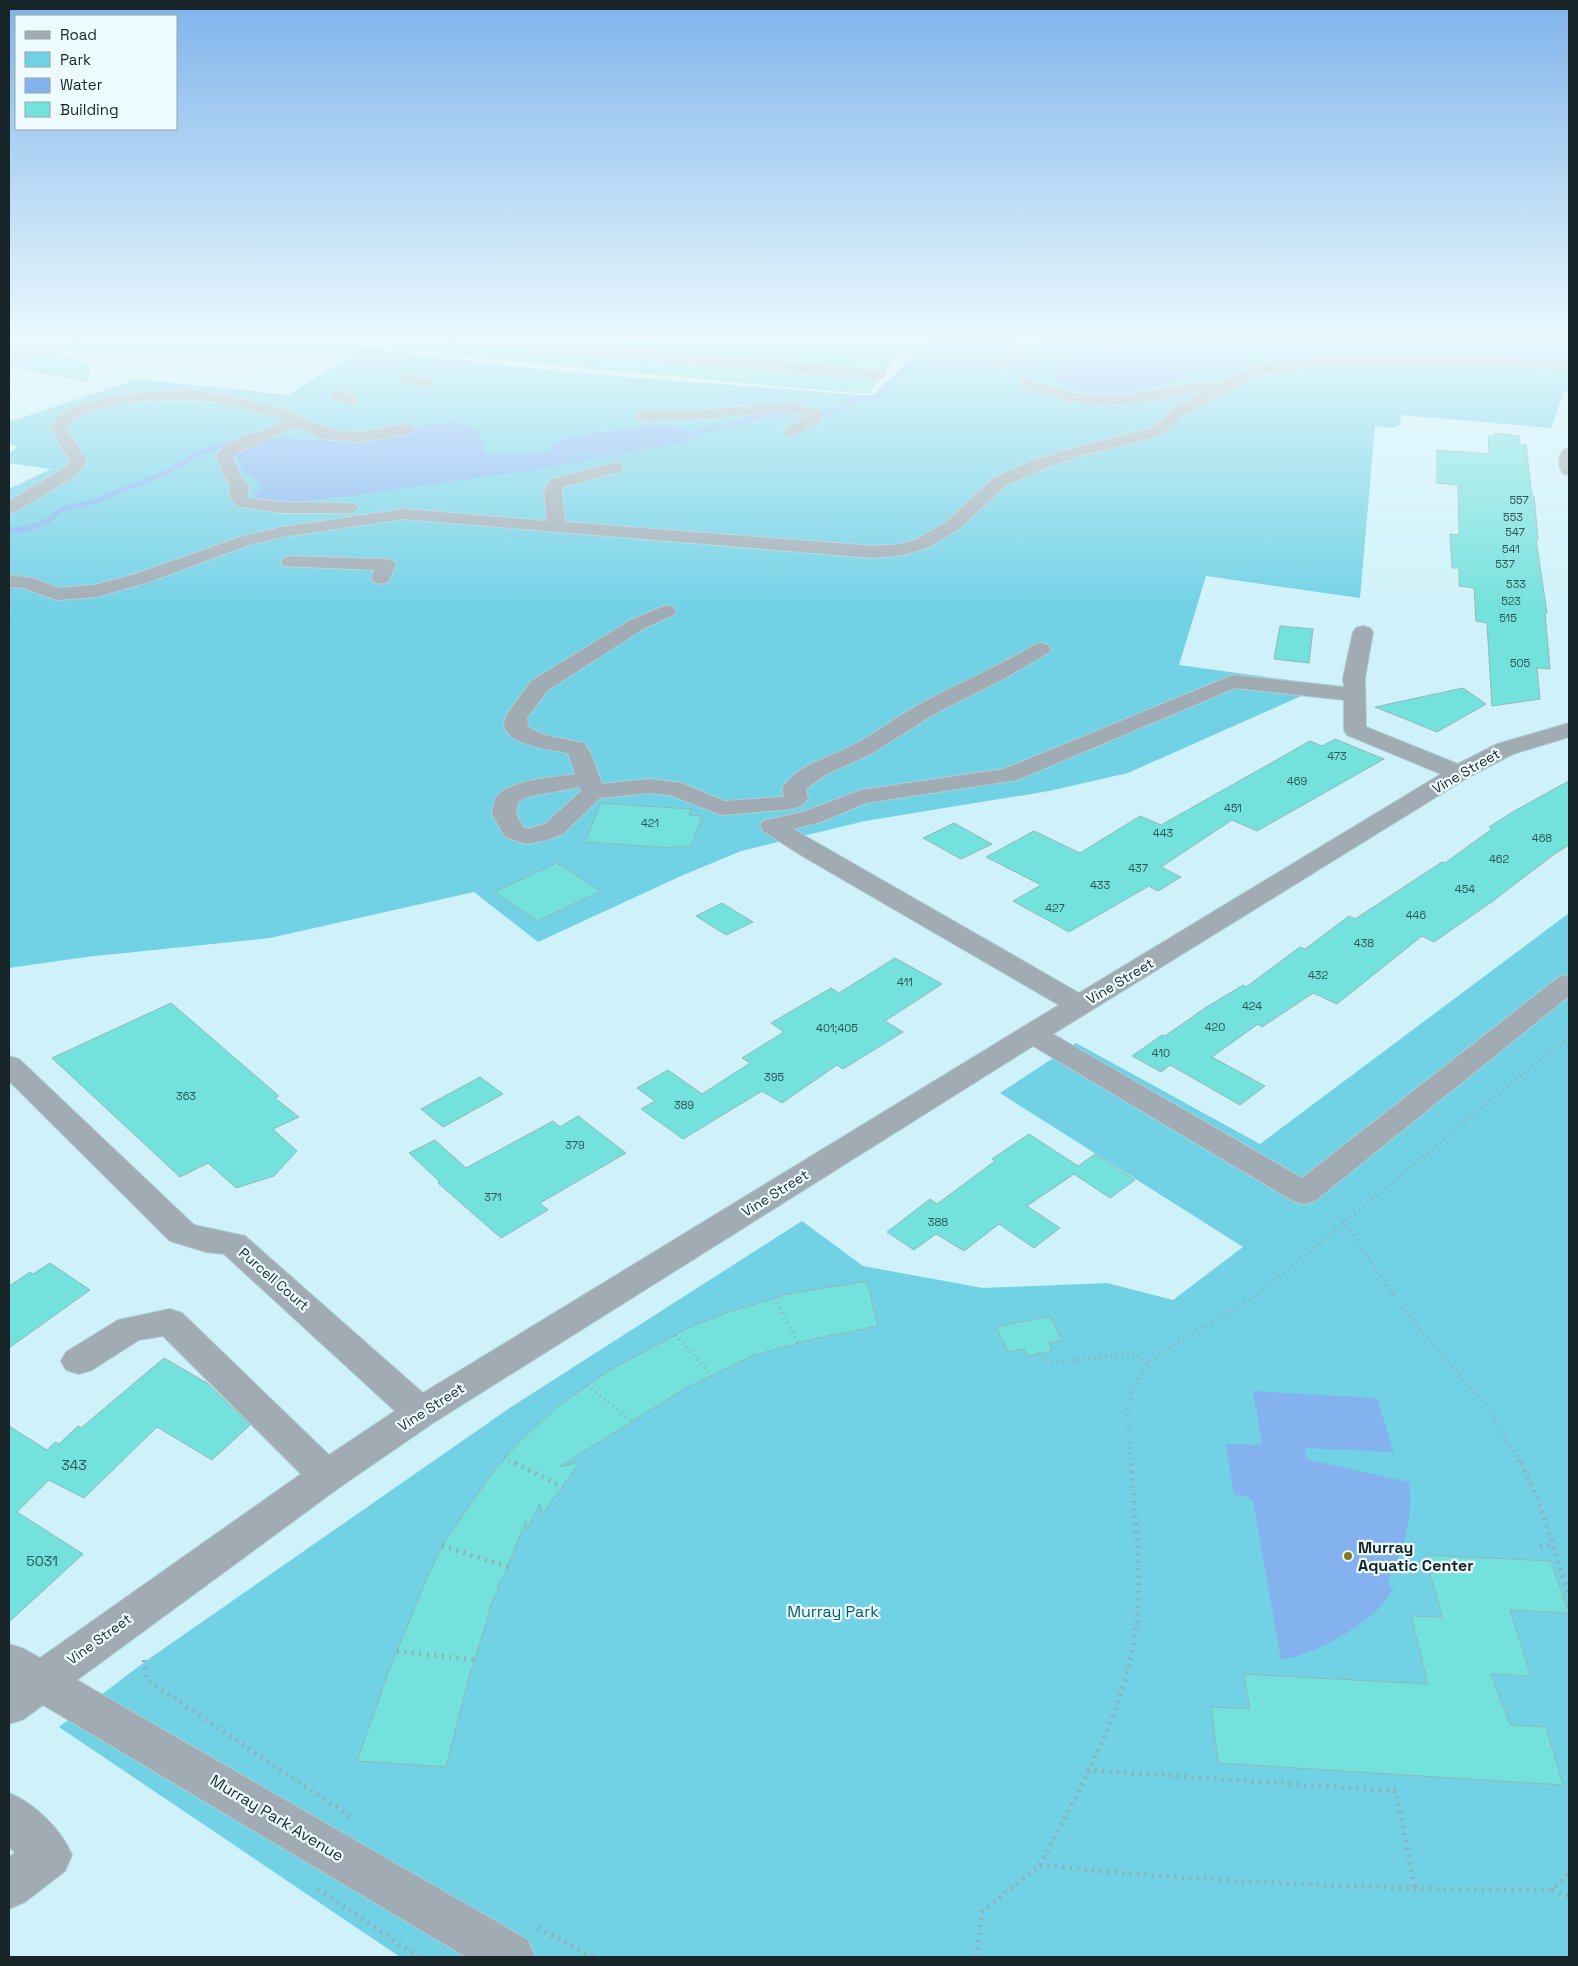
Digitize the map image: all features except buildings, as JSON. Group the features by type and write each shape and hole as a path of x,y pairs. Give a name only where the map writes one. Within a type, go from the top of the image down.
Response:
{"street":[{"path":"9,508 70,472 78,461 59,430"},
{"path":"280,430 245,440 231,448 224,456 233,478 239,486 238,496 242,502 259,506 291,508 354,508 375,511 384,516"},
{"path":"322,430 337,435"},
{"path":"266,435 360,436 402,430"},
{"path":"791,432 795,430"},
{"path":"9,581 26,582 57,594 96,592 142,578 243,541 282,532 404,514 842,550 874,552 903,549 923,543 952,526 999,482 1037,464 1082,450 1132,439 1157,430"},
{"path":"1569,453 1567,459 1569,470"},
{"path":"557,527 553,492 556,484 615,468"},
{"path":"290,562 387,565 381,578"},
{"path":"666,612 636,625 539,686 516,718 517,728 523,735 536,740 576,748 580,752 590,785 674,788 721,808 785,804 796,799 794,788 811,772 825,764 858,752 893,732 927,708 998,675 1041,649"},
{"path":"1363,632 1354,678 1355,730 1459,774"},
{"path":"1079,1005 813,852 772,826 813,816 861,797 1009,775 1234,681 1355,695"},
{"name":"Vine Street","path":"20,1682 420,1413 1079,1005 1459,774 1505,749 1569,730"},
{"path":"1033,1034 1304,1193 1569,983"},
{"name":"Purcell Court","path":"9,1065 182,1233 206,1240 233,1244 346,1344 420,1413"},
{"path":"79,1361 130,1330 170,1322 327,1476"},
{"name":"Murray Park Avenue","path":"20,1682 522,1941"},
{"path":"9,1815 49,1855 9,1886"}],"path":[{"path":"976,1957 982,1912 1040,1865 1070,1808 1110,1723 1119,1696 1134,1642 1138,1608 1139,1575 1127,1414 1131,1395 1140,1376 1149,1363 1170,1347 1257,1295 1503,1089 1569,1038"},
{"path":"1344,1221 1396,1300 1448,1363 1487,1406 1517,1456 1540,1502 1552,1546 1569,1594"},
{"path":"774,1298 798,1343"},
{"path":"675,1335 711,1374"},
{"path":"1038,1353 1043,1360 1055,1362 1134,1354 1149,1363"},
{"path":"587,1385 633,1422"},
{"path":"504,1458 563,1487"},
{"path":"442,1546 509,1568"},
{"path":"1540,1546 1552,1546"},
{"path":"398,1651 474,1660"},
{"path":"144,1660 147,1680 356,1821"},
{"path":"1087,1770 1396,1791 1415,1889"},
{"path":"1040,1865 1130,1876 1415,1889 1552,1890 1569,1896"},
{"path":"1552,1890 1569,1873"},
{"path":"522,1941 592,1957"}],"green space":[{"path":"9,430 1375,430 1360,598 1206,576 1179,665 1311,683 1308,693 1128,773 1049,791 865,821 741,851 681,876 538,942 474,892 270,938 86,957 9,968 9,489 51,469 9,463 9,454 18,446 9,444"},
{"name":"Murray Park","path":"1569,913 1569,1957 400,1957 59,1727 143,1663 511,1407 802,1221 863,1266 983,1288 1107,1283 1173,1300 1243,1247 1000,1093 1076,1043 1260,1144"}],"water":[{"path":"405,430 475,430 479,431 484,453 524,454 548,452 556,442 584,434 622,430 685,430 693,433 686,442 534,470 332,498 281,503 255,499 254,495 261,489 259,481 243,469 238,461 236,451 256,440 271,438 334,441 366,438"},
{"path":"1253,1391 1377,1398 1394,1452 1305,1448 1306,1457 1310,1460 1409,1482 1409,1520 1399,1556 1388,1580 1390,1586 1394,1589 1377,1610 1345,1634 1319,1648 1281,1660 1253,1501 1247,1496 1234,1495 1226,1444 1259,1445 1262,1443"}],"waterway":[{"path":"693,433 707,430"},
{"path":"36,526 49,520 62,509 90,503 167,472 197,454 231,442"},
{"path":"9,530 22,530 38,525"}],"place":[{"name":"Murray Aquatic Center","path":"1348,1556"}]}
